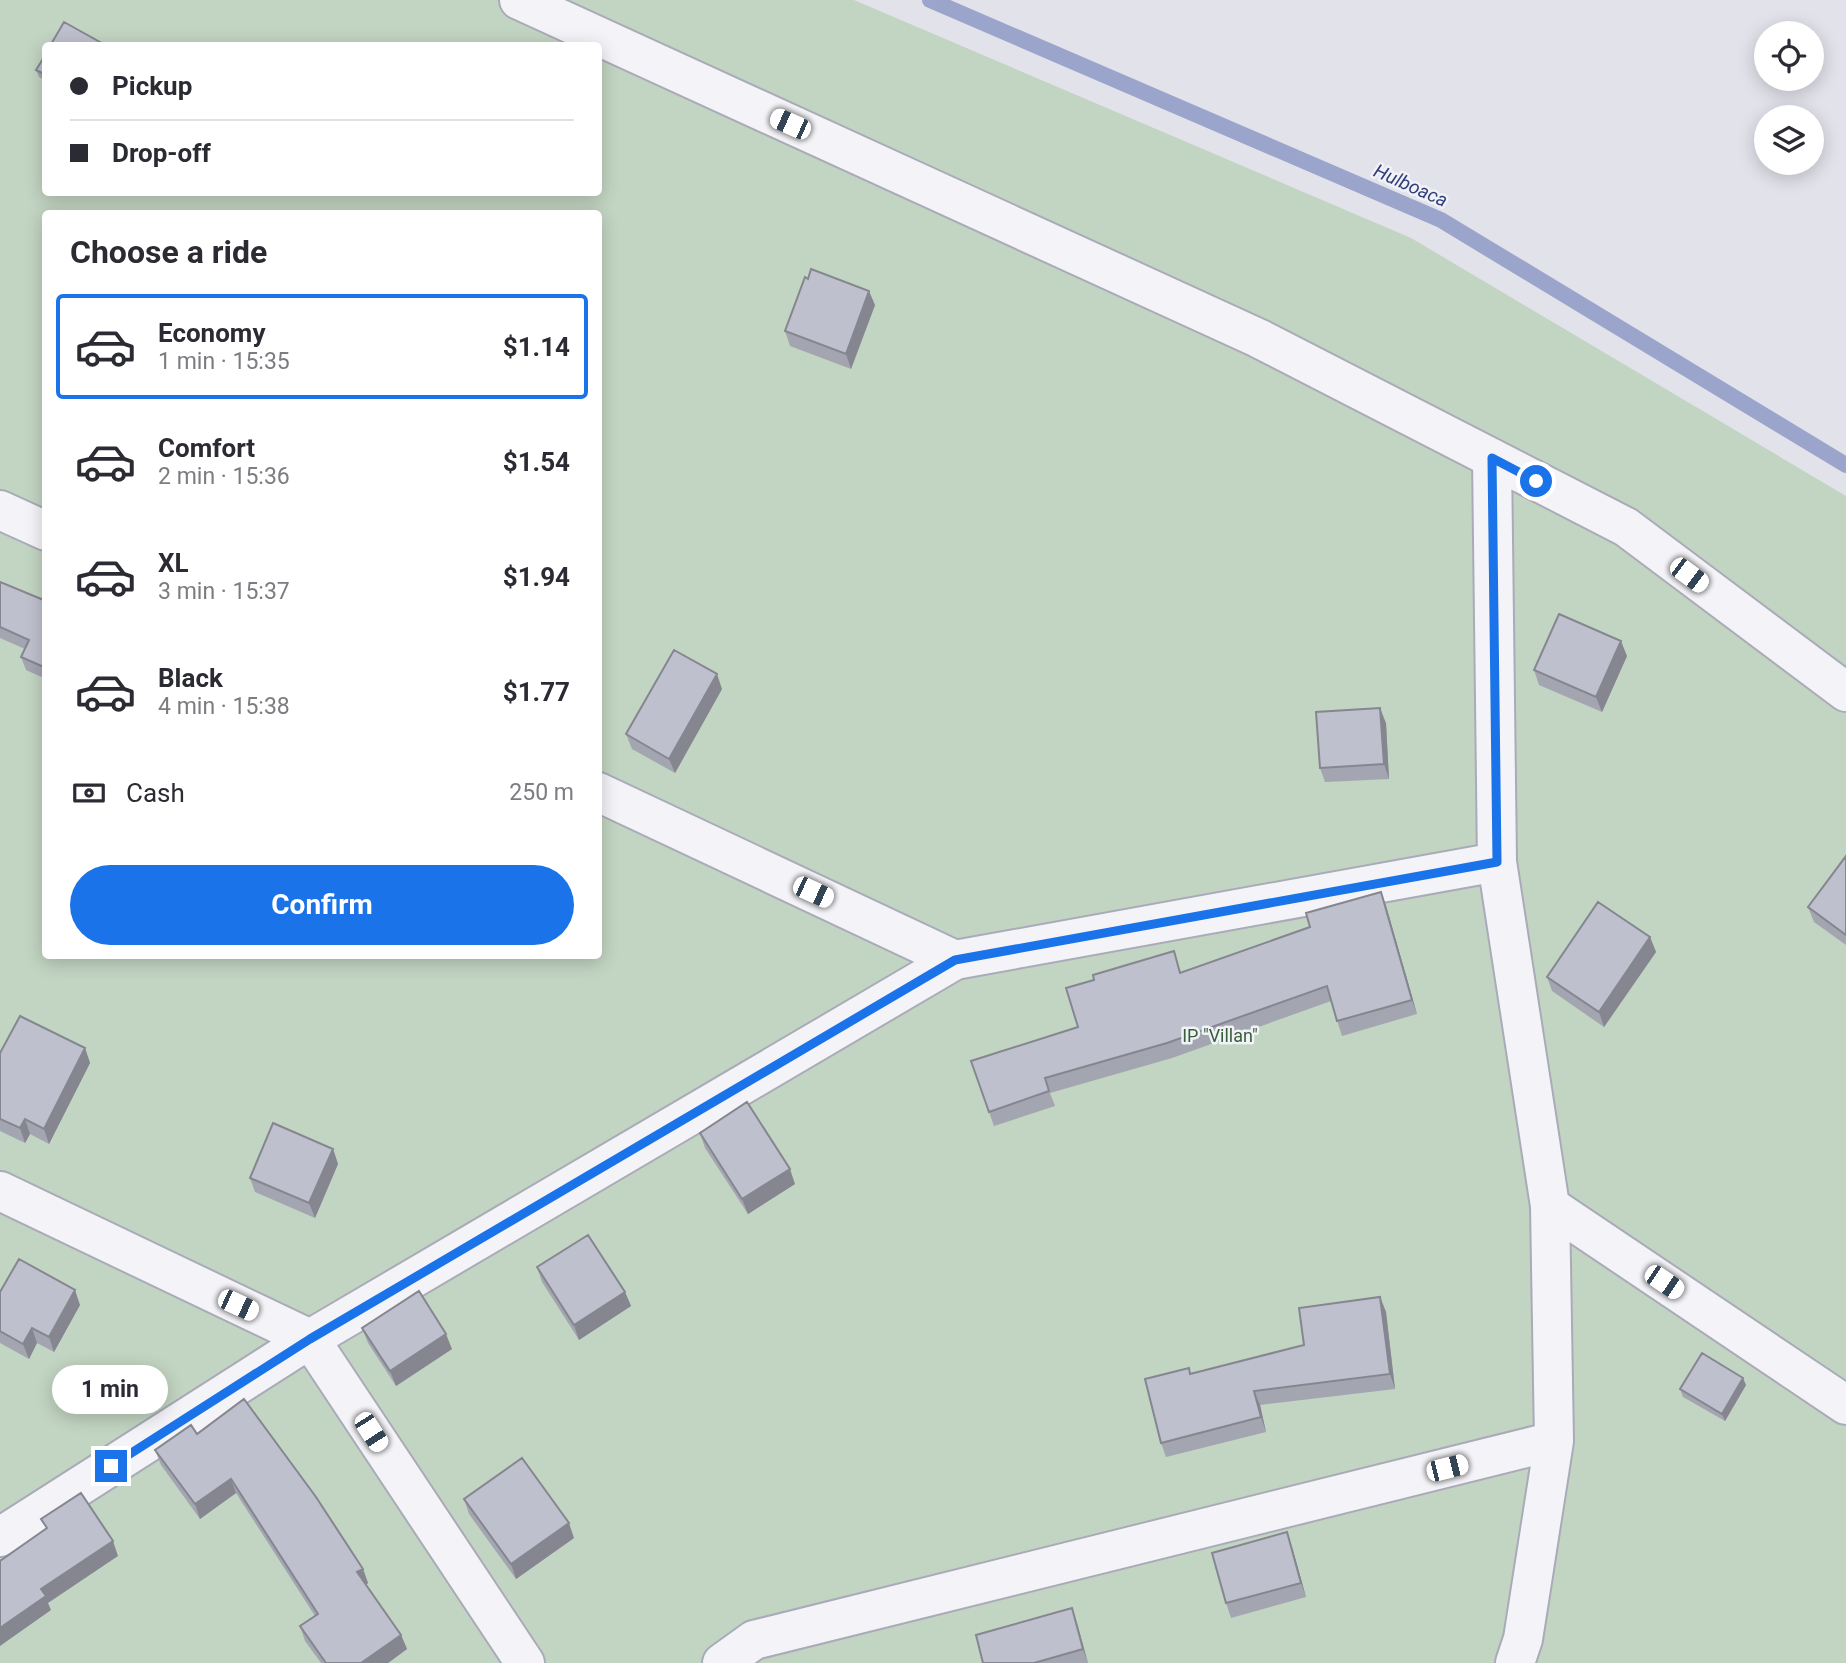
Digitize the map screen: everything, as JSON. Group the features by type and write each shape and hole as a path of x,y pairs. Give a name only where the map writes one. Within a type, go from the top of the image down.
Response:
{"street":[{"path":"519,0 1258,338 1626,527 1846,692"},
{"path":"1492,458 1497,862 1550,1206 1554,1441 1523,1639 1515,1663"},
{"path":"0,510 42,529"},
{"path":"602,794 955,960"},
{"path":"0,1537 310,1339 955,960 1497,862"},
{"path":"0,1191 310,1339 525,1663"},
{"path":"1550,1206 1846,1405"},
{"path":"722,1663 754,1640 1554,1441"}],"green space":[{"name":"IP \"Villan\"","path":"0,0 854,0 1411,238 1846,496 1846,1663 0,1663"}],"building":[{"path":"64,22 100,42 52,42"},
{"path":"42,60 42,73 36,70"},
{"path":"811,269 869,291 846,354 785,331 805,277 808,279"},
{"path":"0,582 42,599 42,666 21,657 29,640 0,627"},
{"path":"1559,614 1621,641 1596,697 1534,670"},
{"path":"674,650 717,674 669,759 626,734"},
{"path":"1380,708 1384,764 1320,768 1316,712"},
{"path":"1846,856 1846,935 1808,907"},
{"path":"1381,892 1412,1000 1337,1021 1327,986 1167,1043 1045,1078 1049,1091 989,1112 971,1061 1078,1027 1066,988 1094,980 1093,975 1174,951 1180,973 1310,927 1306,913"},
{"path":"1598,902 1650,937 1599,1012 1547,977"},
{"path":"20,1016 85,1048 44,1129 25,1119 20,1128 0,1119 0,1053"},
{"path":"747,1102 790,1169 742,1199 700,1133"},
{"path":"273,1123 333,1149 309,1203 250,1178"},
{"path":"588,1235 625,1292 574,1325 537,1267"},
{"path":"19,1259 75,1290 49,1337 32,1328 23,1344 0,1331 0,1292"},
{"path":"419,1291 446,1334 390,1371 362,1328"},
{"path":"1380,1297 1390,1374 1254,1391 1261,1417 1161,1443 1145,1379 1189,1368 1190,1374 1304,1345 1299,1308"},
{"path":"1702,1353 1743,1378 1722,1414 1680,1389"},
{"path":"244,1399 316,1497 363,1569 357,1572 401,1635 361,1663 326,1663 300,1626 318,1614 231,1479 195,1504 155,1450 191,1425 197,1434"},
{"path":"522,1458 569,1523 511,1564 464,1499"},
{"path":"81,1493 113,1541 41,1589 46,1596 0,1628 0,1561 47,1528 41,1519"},
{"path":"1287,1532 1301,1583 1226,1603 1212,1553"},
{"path":"1072,1608 1083,1649 1034,1663 983,1663 976,1635"}],"waterway":[{"name":"Hulboaca","path":"930,0 1441,220 1846,465"}],"route":[{"path":"111,1466 310,1339 955,960 1497,862 1492,458 1536,481"}]}
